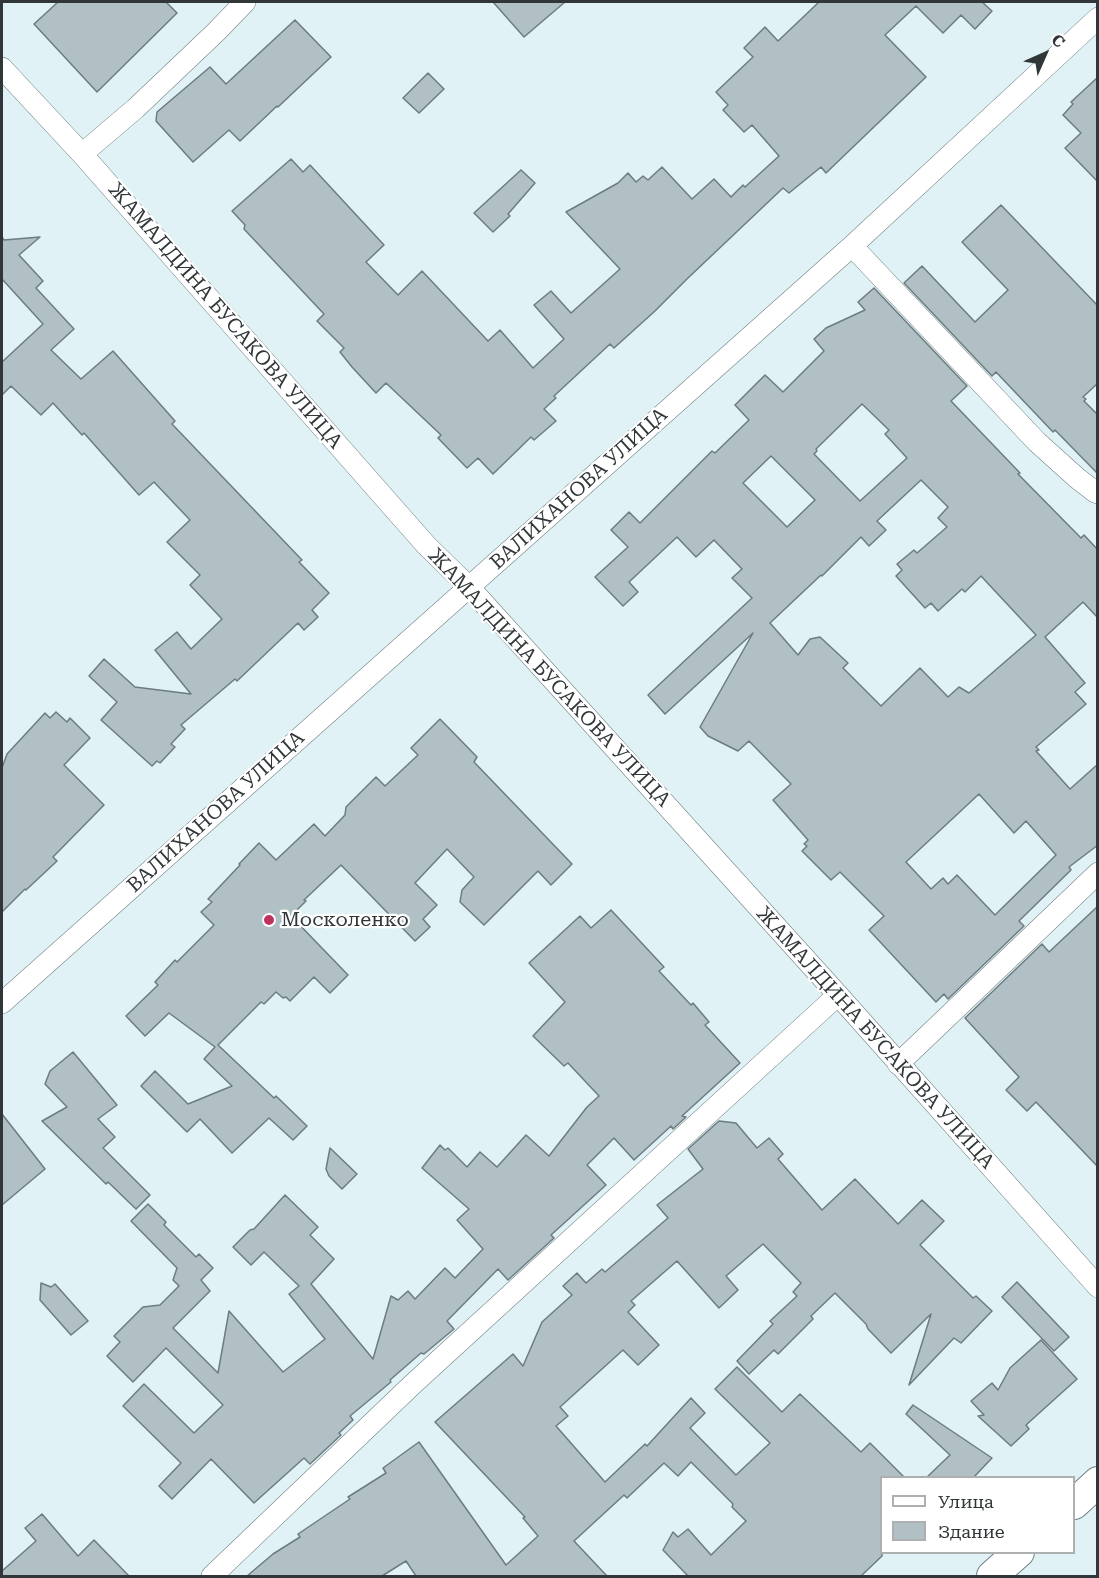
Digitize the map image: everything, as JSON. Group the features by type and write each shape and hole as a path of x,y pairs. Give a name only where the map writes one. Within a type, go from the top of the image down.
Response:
{"main road":[{"path":"1075,1503 1098,1482"},
{"path":"992,1576 1017,1554"}],"street":[{"path":"82,154 136,108 245,2"},
{"name":"ВАЛИХАНОВА УЛИЦА","path":"2,1003 852,246 1098,18"},
{"name":"ЖАМАЛДИНА БУСАКОВА УЛИЦА","path":"2,68 82,154 426,545 469,587 1098,1287"},
{"path":"852,246 1037,442 1077,478 1098,493"},
{"path":"898,1064 1098,873"},
{"path":"212,1576 413,1384 838,995"}],"building":[{"path":"58,2 166,2 177,13 97,92 34,24"},
{"path":"493,2 565,2 524,37"},
{"path":"819,2 982,2 992,11 975,29 961,15 943,33 916,6 885,35 926,77 826,173 821,167 789,193 783,188 614,348 610,344 554,396 556,398 544,409 556,421 534,440 531,437 493,474 478,458 467,468 438,438 441,435 386,383 376,393 340,352 344,348 317,321 324,314 244,229 245,225 232,211 291,159 303,172 310,165 384,245 366,262 398,295 422,271 488,341 500,330 533,368 564,339 534,305 551,291 571,313 620,269 566,212 618,183 628,173 636,182 643,176 648,180 662,167 692,199 714,179 731,197 743,185 745,187 779,156 752,125 744,132 723,110 728,105 716,92 753,57 744,48 765,27 778,41"},
{"path":"295,20 331,57 240,141 229,130 193,162 156,121 157,112 210,67 226,84"},
{"path":"428,73 444,89 419,113 403,98"},
{"path":"1098,77 1098,182 1065,148 1081,133 1063,115 1073,104 1071,102"},
{"path":"521,170 535,183 508,214 510,216 493,232 474,213"},
{"path":"1001,205 1098,306 1098,383 1083,397 1098,415 1098,474 1055,430 1053,432 996,372 992,376 904,283 922,266 975,322 1008,290 962,242"},
{"path":"2,237 4,240 40,237 19,255 43,281 36,288 74,329 51,350 81,379 113,351 175,421 172,424 302,560 299,562 329,593 312,610 318,617 304,630 298,623 237,681 235,679 181,725 185,729 171,744 175,747 160,763 157,761 152,766 101,720 117,702 89,676 104,659 135,687 191,694 155,650 177,632 191,649 222,619 190,585 200,575 167,542 190,520 154,482 139,495 84,433 82,435 53,403 41,415 11,386 2,395 2,362 43,324 2,279"},
{"path":"874,288 967,386 951,401 1081,538 1084,535 1098,550 1098,618 1083,602 1045,637 1085,683 1075,692 1086,704 1036,747 1039,750 1036,751 1070,789 1098,764 1098,845 1069,867 1071,870 1019,921 1024,926 948,999 944,994 936,1002 869,930 884,916 840,872 831,880 802,851 807,846 804,844 808,840 773,800 791,784 749,741 738,751 708,736 700,727 753,633 665,714 648,695 752,598 732,578 742,569 714,540 696,557 677,537 629,582 638,592 623,606 595,577 628,547 611,530 629,512 640,523 712,451 715,453 749,420 735,405 765,375 783,392 824,351 814,339 826,328 865,310 858,302","holes":["862,404 889,430 885,434 907,458 860,501 814,454 816,449","771,456 815,500 787,527 743,483","921,480 948,507 938,518 947,527 917,553 914,550 897,564 902,570 896,576 925,608 931,603 938,611 962,589 965,592 981,576 1036,635 969,693 959,687 948,697 920,668 881,706 843,668 848,663 820,637 810,639 798,655 770,623 861,537 869,546 886,530 877,521","979,794 1014,833 1026,821 1056,855 995,915 957,875 948,884 943,878 931,889 906,862"]},
{"path":"56,712 67,722 70,718 90,738 64,765 104,805 53,857 57,861 2,912 2,768 7,754 45,713 50,718"},
{"path":"440,719 477,757 474,762 572,864 551,885 538,871 484,925 460,902 462,890 474,877 447,849 415,883 437,905 423,919 430,927 415,941 341,865 304,900 306,901 291,916 348,975 330,993 314,977 290,1001 276,992 264,1004 261,1002 218,1045 307,1126 293,1140 269,1118 232,1153 200,1119 187,1132 141,1086 155,1071 188,1104 232,1086 204,1059 215,1047 169,1013 145,1036 126,1016 158,985 155,982 175,960 177,962 214,925 201,912 212,902 208,899 259,843 276,860 314,824 325,836 345,815 346,807 376,777 385,786 418,755 411,748"},
{"path":"1098,906 1098,1167 1036,1102 1027,1111 1006,1090 1019,1077 965,1018 1042,944 1049,952"},
{"path":"611,910 664,967 659,971 691,1005 693,1003 709,1022 705,1025 740,1063 682,1116 686,1117 673,1129 671,1126 634,1160 614,1138 587,1165 606,1185 551,1235 554,1238 508,1280 498,1269 447,1321 454,1329 424,1354 421,1353 350,1416 353,1420 339,1433 341,1435 310,1464 304,1458 254,1503 211,1459 172,1499 159,1486 181,1463 123,1406 144,1384 194,1433 223,1405 166,1348 133,1382 107,1356 120,1342 114,1336 143,1307 160,1305 179,1286 173,1280 177,1268 131,1221 148,1204 166,1222 164,1225 196,1257 199,1254 213,1268 201,1280 210,1291 173,1328 218,1373 229,1311 283,1372 325,1339 289,1294 299,1286 264,1252 251,1265 233,1247 250,1230 254,1229 285,1195 318,1227 310,1235 334,1259 311,1284 373,1359 391,1296 398,1300 408,1291 415,1299 445,1268 455,1278 483,1249 457,1220 469,1209 422,1168 440,1145 445,1150 448,1148 467,1167 480,1152 497,1167 526,1135 549,1156 587,1107 599,1096 568,1063 564,1066 533,1036 565,1002 529,963 580,916 591,928"},
{"path":"73,1052 117,1105 98,1119 115,1137 103,1148 150,1195 136,1209 108,1182 106,1184 42,1121 67,1107 45,1084 50,1071"},
{"path":"2,1114 45,1169 2,1205"},
{"path":"719,1121 736,1123 757,1148 769,1138 783,1154 778,1159 822,1210 855,1179 898,1224 922,1200 944,1221 920,1245 973,1298 976,1296 992,1311 961,1343 954,1338 909,1385 931,1314 891,1353 835,1293 811,1316 813,1319 778,1354 774,1350 749,1374 737,1361 773,1324 770,1321 797,1296 793,1292 801,1283 763,1244 726,1276 738,1290 719,1308 677,1261 631,1301 635,1305 628,1312 659,1345 638,1365 623,1350 560,1407 568,1416 556,1426 605,1482 645,1444 647,1446 691,1398 705,1413 690,1428 736,1475 770,1443 715,1389 737,1367 782,1412 800,1394 861,1452 870,1443 903,1476 880,1476 880,1554 882,1556 861,1576 688,1576 663,1550 673,1532 678,1537 688,1529 711,1555 746,1521 732,1507 733,1504 691,1462 678,1476 664,1463 627,1498 624,1495 574,1541 607,1576 416,1576 406,1561 382,1576 247,1576 273,1554 300,1537 298,1534 350,1499 348,1497 386,1473 383,1468 419,1442 506,1565 538,1536 523,1518 525,1517 435,1422 513,1354 523,1366 542,1322 572,1295 563,1286 577,1273 586,1283 602,1269 605,1272 668,1218 657,1205 703,1169 688,1149"},
{"path":"330,1148 357,1174 342,1189 329,1176 326,1169"},
{"path":"1017,1282 1069,1337 1054,1351 1002,1297"},
{"path":"41,1283 51,1287 55,1284 88,1321 71,1335 40,1300"},
{"path":"1041,1340 1077,1379 1026,1425 1029,1429 1011,1446 978,1416 984,1415 971,1401 992,1383 998,1390 1010,1368"},
{"path":"913,1405 992,1458 975,1476 928,1476 950,1455 906,1414"},
{"path":"42,1514 78,1556 94,1540 129,1576 2,1576 2,1571 36,1541 25,1528"}],"place":[{"name":"Москоленко","path":"269,920"}]}
